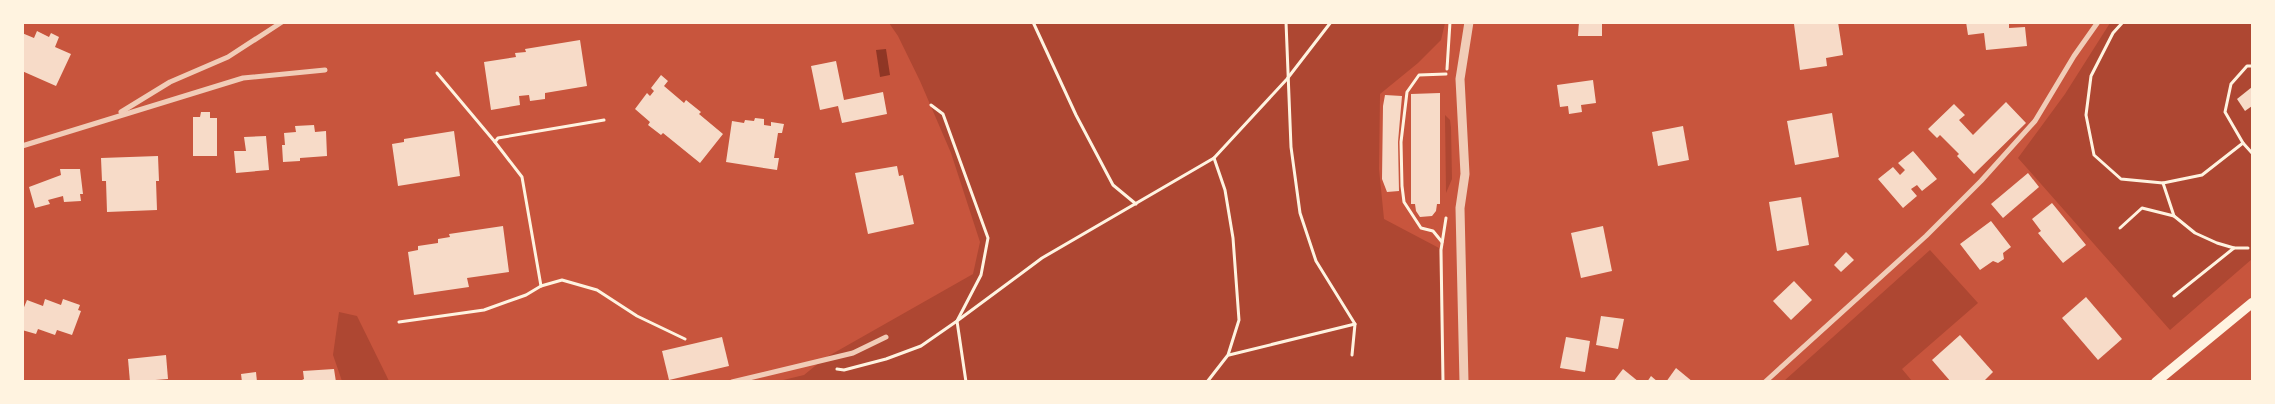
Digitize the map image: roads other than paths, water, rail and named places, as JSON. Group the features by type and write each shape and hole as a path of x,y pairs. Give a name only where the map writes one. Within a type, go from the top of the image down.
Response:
{"main road":[{"path":"2156,382 2252,303"}],"street":[{"path":"114,117 170,82 228,58 282,22"},
{"path":"1464,382 1460,208 1465,185 1465,174 1460,79 1469,22"},
{"path":"1765,382 1926,236 1981,181 2035,121 2074,56 2098,22"},
{"path":"22,146 242,78 324,70"},
{"path":"732,382 814,364 853,353 886,337"}]}
